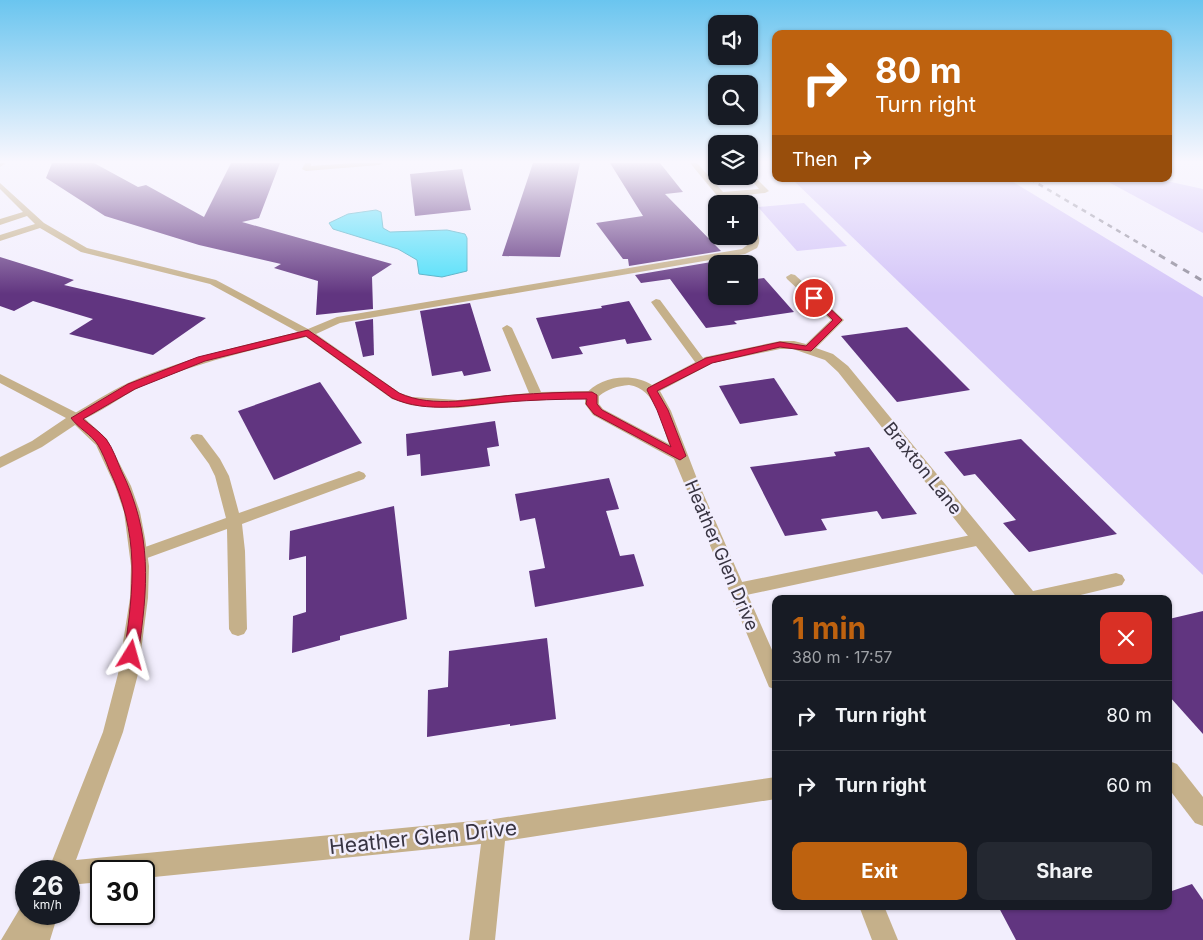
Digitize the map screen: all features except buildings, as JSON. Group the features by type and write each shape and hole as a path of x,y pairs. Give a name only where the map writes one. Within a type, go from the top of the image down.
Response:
{"street":[{"path":"791,277 838,320 808,349"},
{"name":"Braxton Lane","path":"652,390 709,360 780,345 808,349 829,357 843,369 1026,595"},
{"path":"0,378 76,418 102,442 123,486 132,512 139,555 139,598 128,674 112,732 64,860"},
{"path":"652,390 640,384 625,381 611,382 598,389 592,395 592,404 598,412 680,456"},
{"name":"Heather Glen Drive","path":"652,390 663,410 680,456 772,672"},
{"path":"0,463 37,444 76,418"},
{"path":"1047,595 1116,580"},
{"path":"1172,776 1203,815"},
{"name":"Heather Glen Drive","path":"80,872 494,831 772,789"},
{"path":"482,940 494,831"},
{"path":"873,910 885,940"},
{"path":"14,940 24,925"},
{"path":"37,940 42,925"}],"lane":[{"path":"21,207 42,225 84,250 213,282 308,333 396,396 409,402 443,404 536,396 592,395"},
{"path":"0,222 27,213"},
{"path":"0,238 42,225"},
{"path":"76,418 132,386 167,371 202,359 308,333 337,320 745,251 754,245"},
{"path":"656,302 702,364"},
{"path":"507,328 536,396"},
{"path":"197,438 215,462 222,476 234,521 237,551 238,629"},
{"path":"139,555 359,476"},
{"path":"737,590 981,539"}],"shaded area":[{"path":"758,207 808,207 847,246 797,251"},
{"path":"821,207 1054,207 1203,297 1203,575"},
{"path":"1155,207 1203,207 1203,233"}],"water":[{"path":"376,210 381,212 383,228 390,232 447,230 465,234 467,238 467,271 442,277 419,274 417,260 398,249 333,229 329,223 348,214"}],"railway":[{"path":"1077,207 1161,256"},
{"path":"1159,255 1203,281"}],"route":[{"path":"131,655 139,598 140,566 132,512 123,486 102,442 76,418 132,386 202,359 308,333 396,396 409,402 443,404 550,396 592,395 592,404 598,412 680,456 663,410 652,390 709,360 780,345 794,345 808,349 838,320 814,298"}]}
